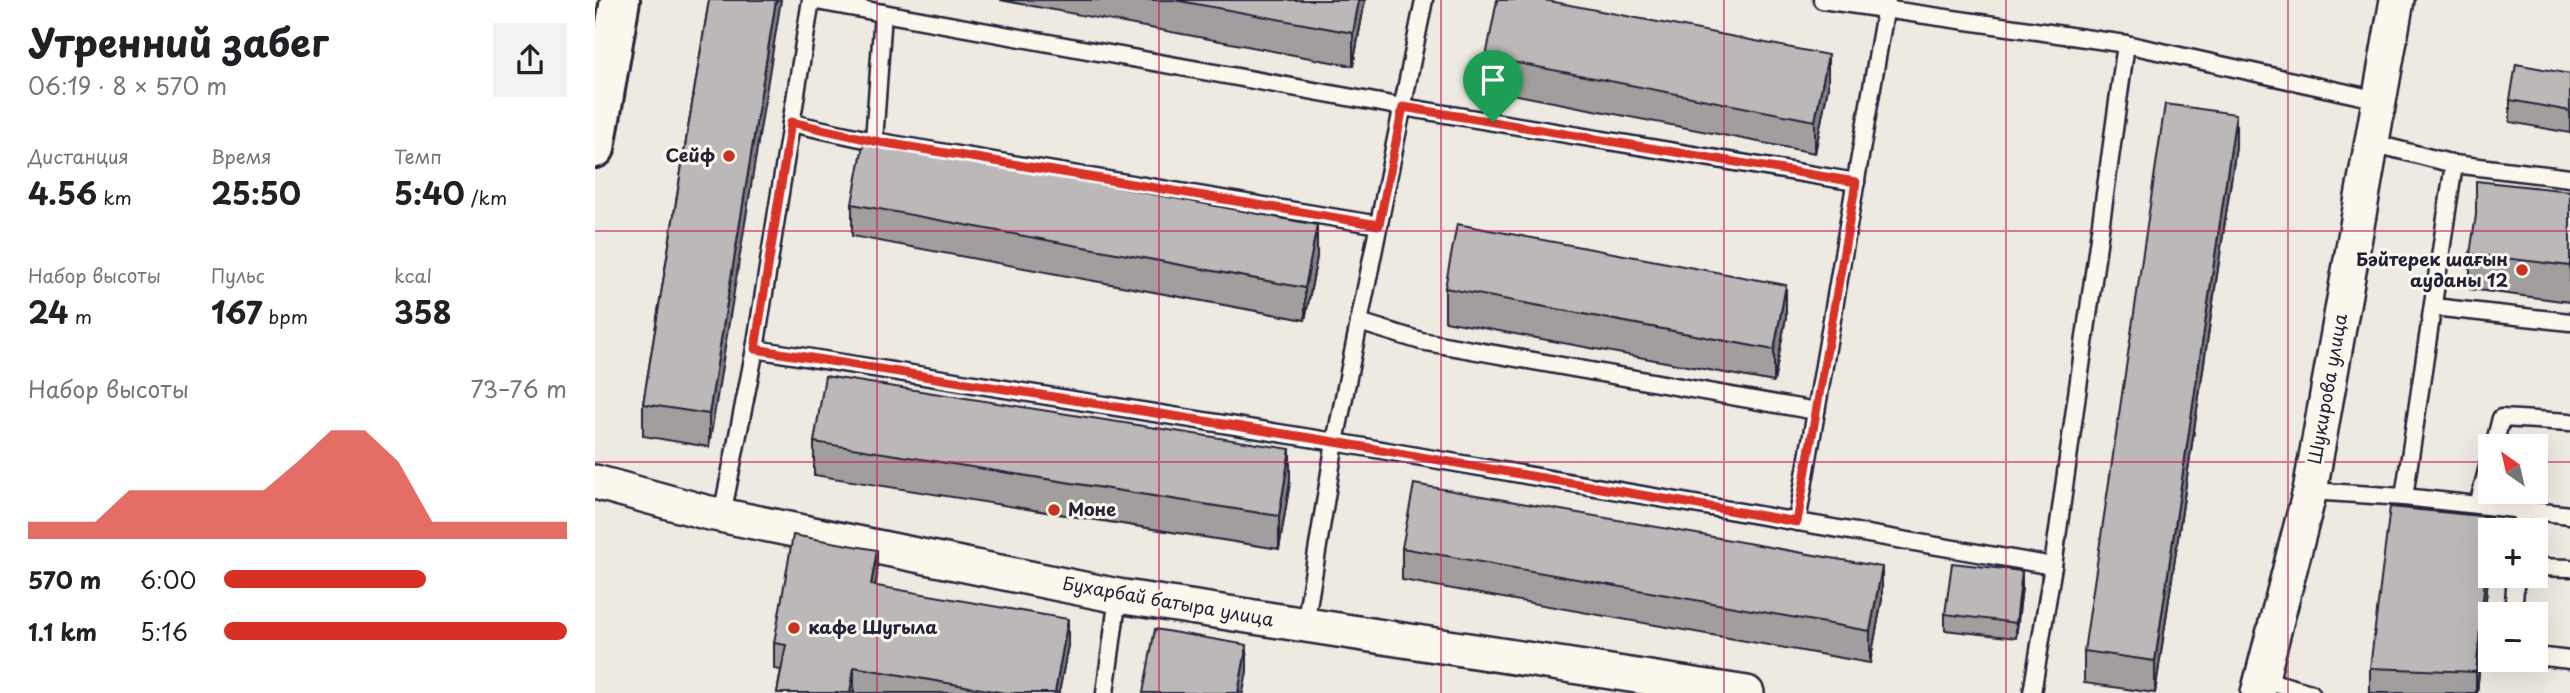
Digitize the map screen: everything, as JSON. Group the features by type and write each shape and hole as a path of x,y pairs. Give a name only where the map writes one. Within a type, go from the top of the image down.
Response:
{"street":[{"path":"595,148 620,0"},
{"name":"Шукирова улица","path":"2260,686 2310,491 2397,0"},
{"name":"Бухарбай батыра улица","path":"595,482 722,515 1118,596 1747,693"}],"lane":[{"path":"722,515 755,349 811,0 1403,107 1856,182"},
{"path":"1305,625 1335,442 1424,0"},
{"path":"1822,0 1886,5 2126,44 2379,100"},
{"path":"1797,522 1886,5"},
{"path":"874,141 883,13"},
{"path":"2032,693 2053,566 2126,44"},
{"path":"791,122 874,141 1379,225"},
{"path":"2372,143 2454,164 2570,178"},
{"path":"2404,497 2454,164"},
{"path":"2433,307 2570,322"},
{"path":"1359,322 1421,341 1816,411"},
{"path":"755,349 1335,442 2053,566"},
{"path":"2497,434 2501,418 2570,422"},
{"path":"2310,491 2404,497 2570,515"},
{"path":"2522,518 2523,510"},
{"path":"2548,567 2570,568"},
{"path":"1105,693 1118,596"},
{"path":"2548,657 2570,660"},
{"path":"2260,686 2311,693"}],"building":[{"path":"709,0 776,0 709,414 643,404"},
{"path":"1174,0 1359,0 1353,33"},
{"path":"1497,0 1544,0 1828,55 1815,121 1486,57"},
{"path":"2516,64 2570,74 2570,111 2510,100"},
{"path":"2165,104 2236,114 2155,661 2084,651"},
{"path":"864,140 1317,225 1305,288 852,204"},
{"path":"2476,181 2570,191 2570,266 2470,254 2476,215"},
{"path":"1457,224 1786,285 1774,350 1445,288"},
{"path":"825,376 1290,449 1279,516 814,442"},
{"path":"1414,484 1882,567 1870,631 1402,548"},
{"path":"2390,507 2491,517 2478,518 2478,588 2484,588 2483,602 2478,602 2476,672 2370,668"},
{"path":"793,535 877,550 871,585 1068,619 1055,693 1005,693 854,667 850,693 777,693 786,645 774,643"},
{"path":"1952,563 2022,571 2016,623 1945,614"},
{"path":"1155,629 1247,645 1238,693 1143,693"}],"place":[{"name":"Сейф","path":"729,156"},
{"name":"Бәйтерек шағын ауданы 12","path":"2522,270"},
{"name":"Моне","path":"1054,510"},
{"name":"кафе Шугыла","path":"794,628"}],"route":[{"path":"1403,107 1493,122 1856,182 1797,522 1335,442 755,349 791,122 874,141 1379,225 1403,107"}]}
